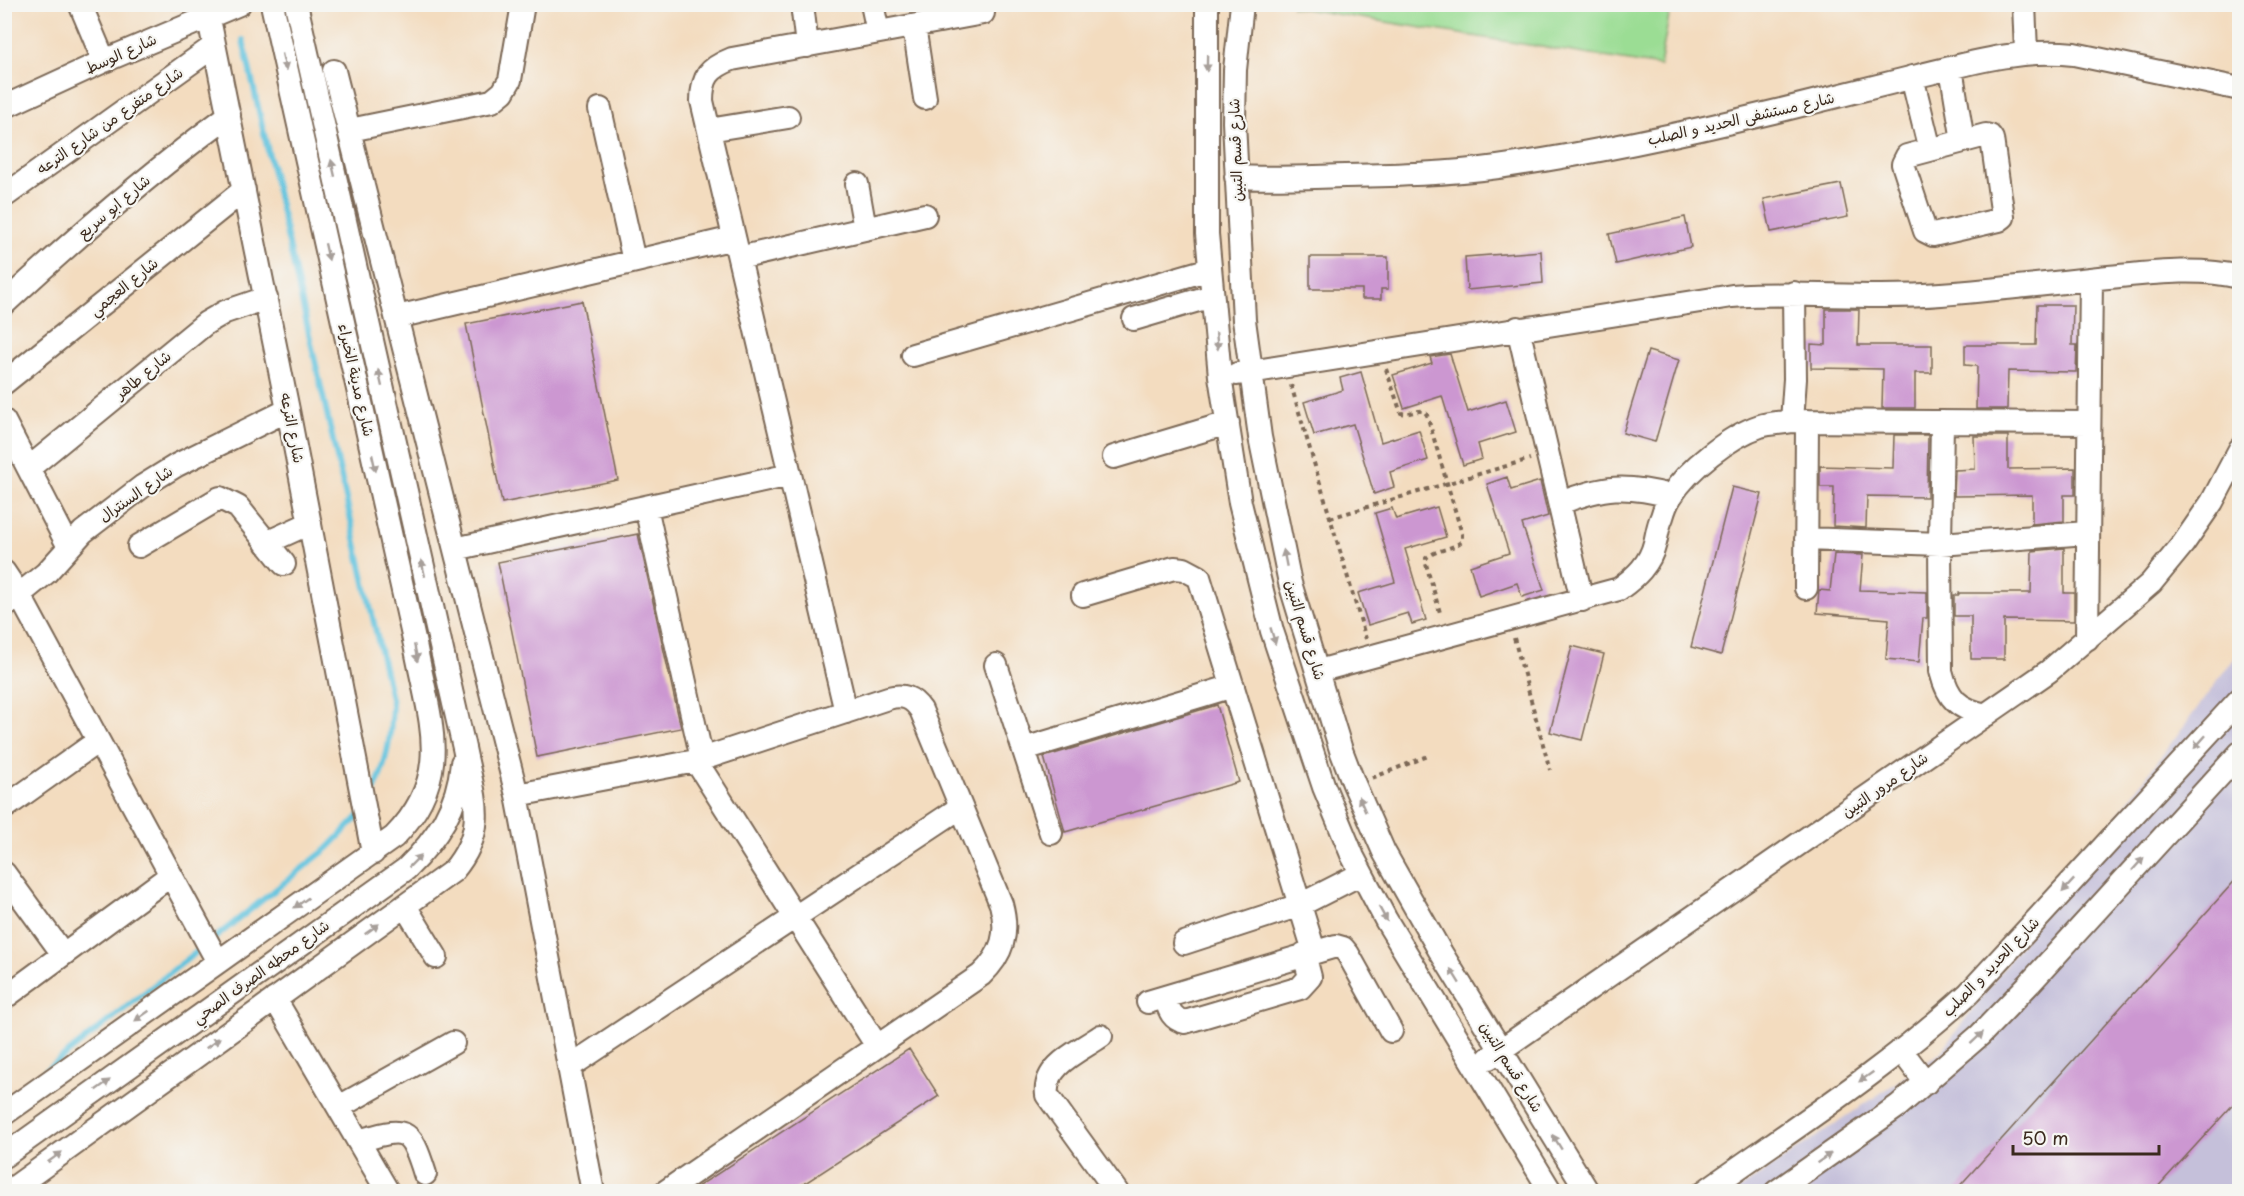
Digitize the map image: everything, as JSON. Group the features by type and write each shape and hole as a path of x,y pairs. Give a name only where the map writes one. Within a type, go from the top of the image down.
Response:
{"street":[{"path":"80,4 104,61"},
{"name":"شارع الوسط","path":"7,100 104,61 207,10 239,4"},
{"name":"شارع مدينة الخبراء","path":"272,4 416,649 434,757 427,790 411,820 373,853"},
{"name":"شارع مدينة الخبراء","path":"8,1191 453,871 466,855 474,837 477,816 464,748 296,4"},
{"path":"350,130 492,101 503,92 510,80 523,4"},
{"path":"802,4 807,46"},
{"path":"872,4 878,32"},
{"name":"شارع قسم التبين","path":"1207,4 1205,175 1207,234 1220,376 1240,503 1272,631 1324,787 1362,874 1386,920 1551,1191"},
{"name":"شارع قسم التبين","path":"1242,4 1235,70 1236,177 1244,320 1260,436 1290,583 1354,784 1368,819 1401,884 1588,1191"},
{"path":"2024,4 2026,52"},
{"name":"شارع الترعه","path":"207,10 266,297 373,853"},
{"path":"846,712 702,101 702,87 708,74 718,64 732,59 878,32 918,18 983,13"},
{"path":"918,18 926,98"},
{"name":"شارع متفرع من شارع الترعه","path":"6,195 214,46"},
{"name":"شارع مستشفى الحديد و الصلب","path":"1236,177 1267,179 1402,174 1497,167 1602,151 2026,52 2074,54 2240,88"},
{"path":"1951,68 1963,141"},
{"path":"334,71 517,795 592,1191"},
{"path":"1912,77 1930,150"},
{"path":"600,109 634,261"},
{"name":"شارع ابو سريع","path":"4,304 90,226 189,144 229,115"},
{"path":"709,130 788,117"},
{"path":"1986,135 1992,139 2003,214 2000,220 1933,236 1925,231 1903,164 1907,156 1963,141 1986,135"},
{"path":"857,184 865,229"},
{"name":"شارع العجمي","path":"4,383 244,190"},
{"path":"397,317 634,261 865,229 925,215"},
{"path":"913,355 1210,269"},
{"path":"1220,376 1732,296 1794,293 1891,296 1939,294 2157,272 2224,273 2240,277"},
{"path":"2087,639 2091,279"},
{"path":"1794,293 1795,379 1806,539 1806,588"},
{"path":"1134,319 1212,296"},
{"name":"شارع طاهر","path":"29,468 206,323 235,308 266,297"},
{"path":"1518,328 1582,600"},
{"name":"شارع السنترال","path":"12,601 53,567 83,532 142,486 177,465 288,410"},
{"path":"1318,671 1619,589 1635,578 1647,564 1660,520 1671,496 1710,456 1735,437 1761,426 1799,421 2089,423"},
{"path":"1942,422 1941,671 1945,688 1955,702 1969,712 1986,716"},
{"path":"1114,457 1227,423"},
{"path":"5,425 69,547"},
{"name":"شارع مرور التبين","path":"1476,1067 2049,671 2158,575 2183,544 2211,502 2238,455"},
{"path":"455,549 790,475"},
{"path":"1560,503 1587,492 1614,487 1642,488 1671,496"},
{"path":"139,546 220,498 238,507 284,564"},
{"path":"646,507 699,760 877,1046"},
{"path":"266,543 310,523"},
{"path":"1806,539 1940,544 2087,533"},
{"path":"1083,595 1174,568 1192,572 1199,577 1300,905 1309,953 1310,977 1300,988 1185,1022 1175,1018 1156,1000 1309,953 1336,946 1343,948 1348,954 1391,1031"},
{"path":"4,572 12,601 98,741 218,962"},
{"path":"996,665 1051,833"},
{"path":"1024,749 1233,686"},
{"path":"517,795 699,760 897,696 907,697 916,702 921,710 1005,920 1005,935 1001,951 993,964 981,975 665,1191"},
{"name":"شارع الحديد و الصلب","path":"1704,1191 1940,1020 1969,993 2240,699"},
{"path":"4,808 98,741"},
{"name":"شارع محطه الصرف الصحي","path":"4,1156 406,869 426,850 446,820 461,777 464,748"},
{"path":"1776,1191 1898,1106 2005,1010 2240,753"},
{"path":"2144,805 2169,831"},
{"path":"569,1067 961,807"},
{"path":"4,1114 373,853"},
{"path":"4,873 63,954"},
{"path":"1184,943 1300,905 1362,874"},
{"path":"4,998 171,875"},
{"path":"405,906 436,957"},
{"path":"275,999 388,1191"},
{"path":"1101,1036 1058,1065 1045,1084 1047,1095 1117,1191"},
{"path":"339,1107 453,1043"},
{"path":"1901,1050 1926,1083"},
{"path":"358,1141 400,1132 416,1144 425,1174"}],"path":[{"path":"1381,351 1401,413 1424,411 1427,415 1462,541 1456,546 1431,553 1426,558 1447,636"},
{"path":"1286,367 1371,657"},
{"path":"1330,518 1548,453"},
{"path":"1509,620 1550,770"},
{"path":"1354,784 1428,756"}],"shaded area":[{"path":"2239,652 2239,1191 1735,1192 1940,1053"}],"green space":[{"path":"1293,4 1671,5 1660,66 1292,7"}],"building":[{"path":"1841,184 1848,217 1771,232 1764,199"},
{"path":"1685,217 1691,247 1616,264 1609,234"},
{"path":"1541,251 1543,283 1467,290 1465,257"},
{"path":"1310,257 1388,257 1388,289 1381,289 1381,299 1362,299 1362,289 1310,289"},
{"path":"582,301 618,480 502,503 466,324"},
{"path":"2037,305 2073,305 2072,345 2077,345 2076,372 2008,371 2007,409 1976,409 1977,366 1965,365 1965,345 2036,345"},
{"path":"1826,309 1859,309 1858,345 1932,345 1932,373 1915,373 1915,408 1882,408 1883,369 1811,368 1811,344 1826,345"},
{"path":"1648,351 1679,360 1655,442 1623,433"},
{"path":"1450,354 1468,412 1506,400 1516,432 1478,444 1482,459 1463,465 1442,396 1404,408 1393,375 1432,363 1430,357"},
{"path":"1361,372 1381,442 1419,430 1428,460 1390,472 1394,487 1374,494 1353,424 1314,435 1304,402 1343,390 1340,378"},
{"path":"1894,435 1928,435 1927,497 1867,496 1866,528 1833,526 1834,487 1820,487 1820,466 1893,468"},
{"path":"1974,436 2008,436 2008,469 2075,468 2075,495 2064,495 2064,521 2032,524 2032,495 1954,496 1955,470 1975,469"},
{"path":"1507,477 1511,490 1540,481 1548,516 1522,524 1544,590 1522,597 1517,583 1479,596 1470,566 1509,553 1487,484"},
{"path":"1732,487 1762,494 1721,655 1691,647"},
{"path":"1437,507 1446,537 1405,549 1426,620 1412,624 1408,613 1368,625 1358,593 1395,582 1375,513 1392,508 1396,519"},
{"path":"638,534 681,728 537,757 498,562"},
{"path":"2064,548 2064,593 2074,593 2074,621 2004,620 2004,659 1971,659 1971,616 1954,616 1954,595 1959,595 1959,593 2031,593 2032,551"},
{"path":"1834,554 1863,555 1860,590 1927,592 1927,618 1923,618 1919,662 1886,659 1889,619 1817,613 1819,590 1830,591"},
{"path":"1572,646 1604,654 1582,740 1550,732"},
{"path":"1217,705 1239,782 1065,832 1044,757"},
{"path":"2240,875 2240,1097 2154,1191 1955,1191"},
{"path":"909,1049 939,1096 793,1191 691,1191"}],"waterway":[{"path":"243,40 392,703 387,752 376,787 370,798"},
{"path":"212,940 328,848 360,815"},
{"path":"45,1071 204,946"}]}
